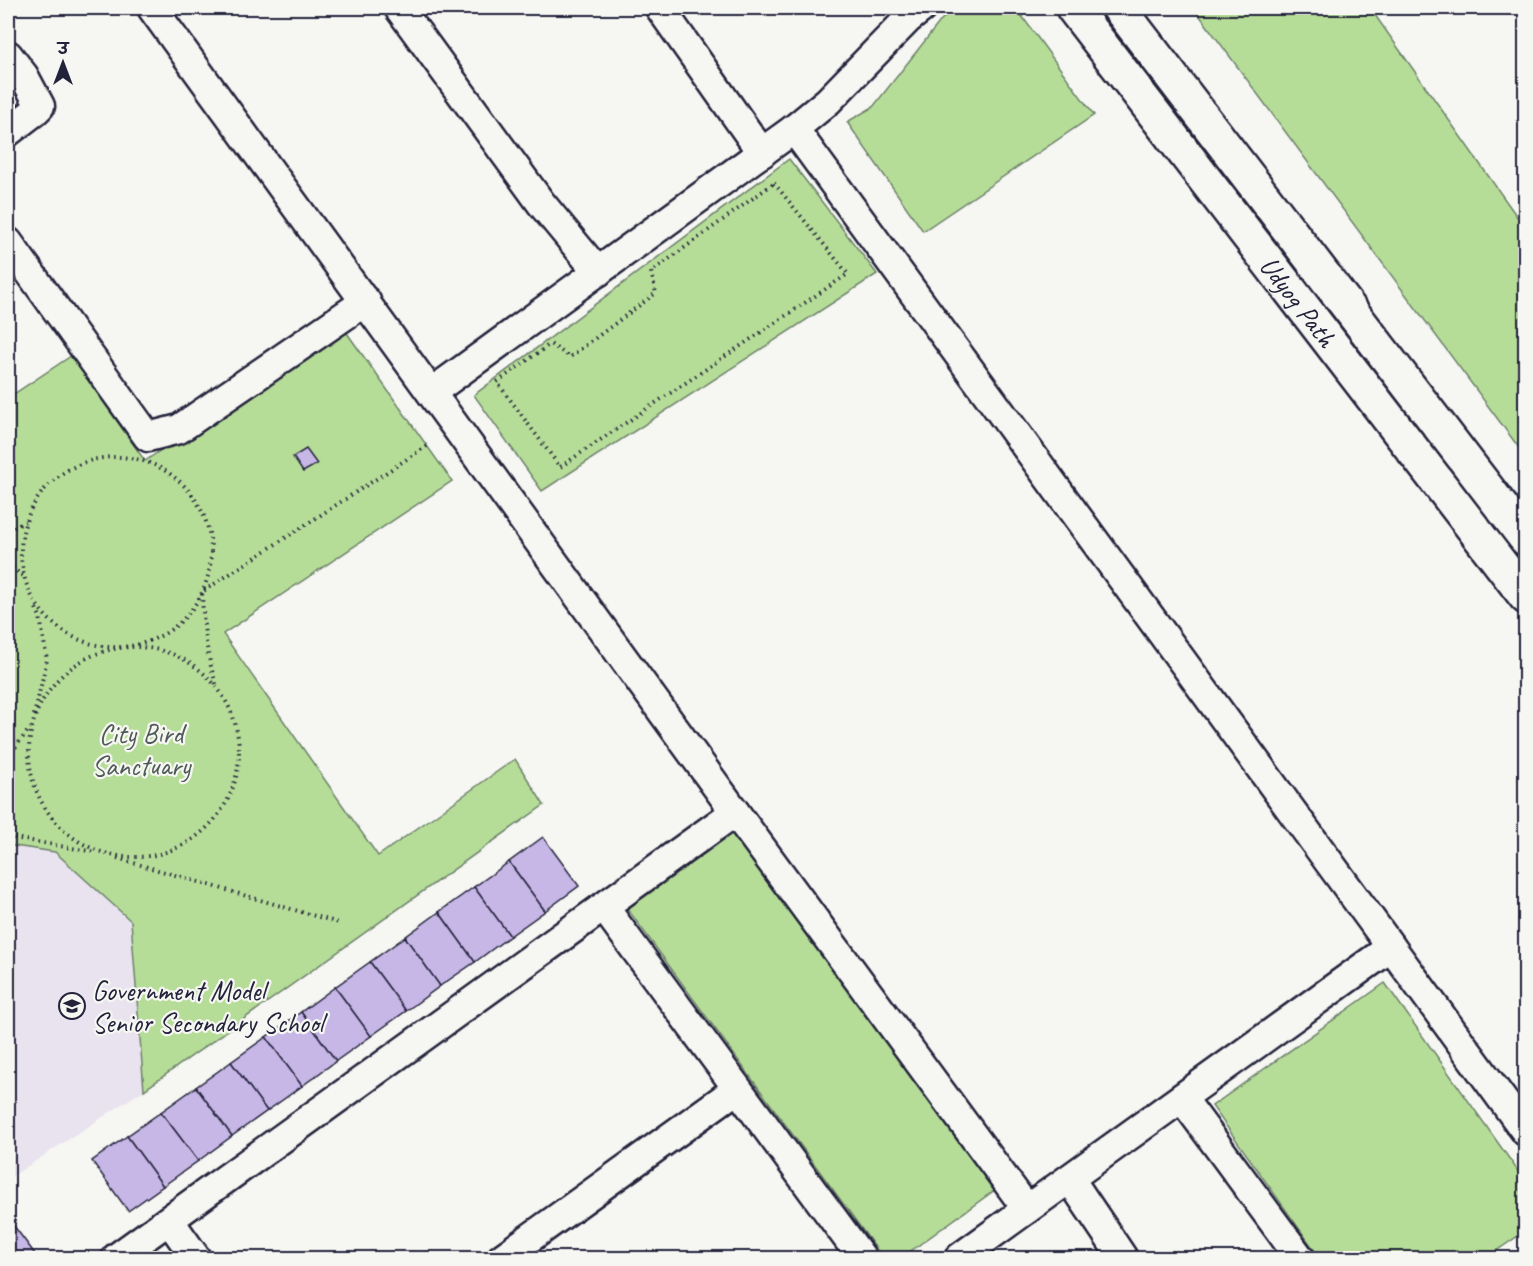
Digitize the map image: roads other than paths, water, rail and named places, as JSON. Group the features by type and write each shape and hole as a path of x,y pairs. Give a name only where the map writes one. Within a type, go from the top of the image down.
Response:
{"main road":[{"name":"Udyog Path","path":"1073,8 1526,597"},
{"name":"Udyog Path","path":"1119,8 1526,539"}],"street":[{"path":"153,8 735,812 1027,1209"},
{"path":"399,8 541,203 598,272"},
{"path":"660,8 762,153"},
{"path":"432,392 795,129 828,101 908,19 922,8"},
{"path":"8,55 24,76 40,106 8,132"},
{"path":"795,129 1526,1132"},
{"path":"10,251 148,437 179,429 366,301"},
{"path":"116,1258 735,812"},
{"path":"603,907 862,1258"},
{"path":"959,1258 1391,947"},
{"path":"502,1258 737,1089"},
{"path":"1182,1098 1300,1258"},
{"path":"1070,1179 1123,1258"},
{"path":"169,1220 196,1258"}],"place":[{"name":"Government Model Senior Secondary School","path":"72,1006"}],"park label":[{"name":"City Bird Sanctuary","path":"141,749"}]}
